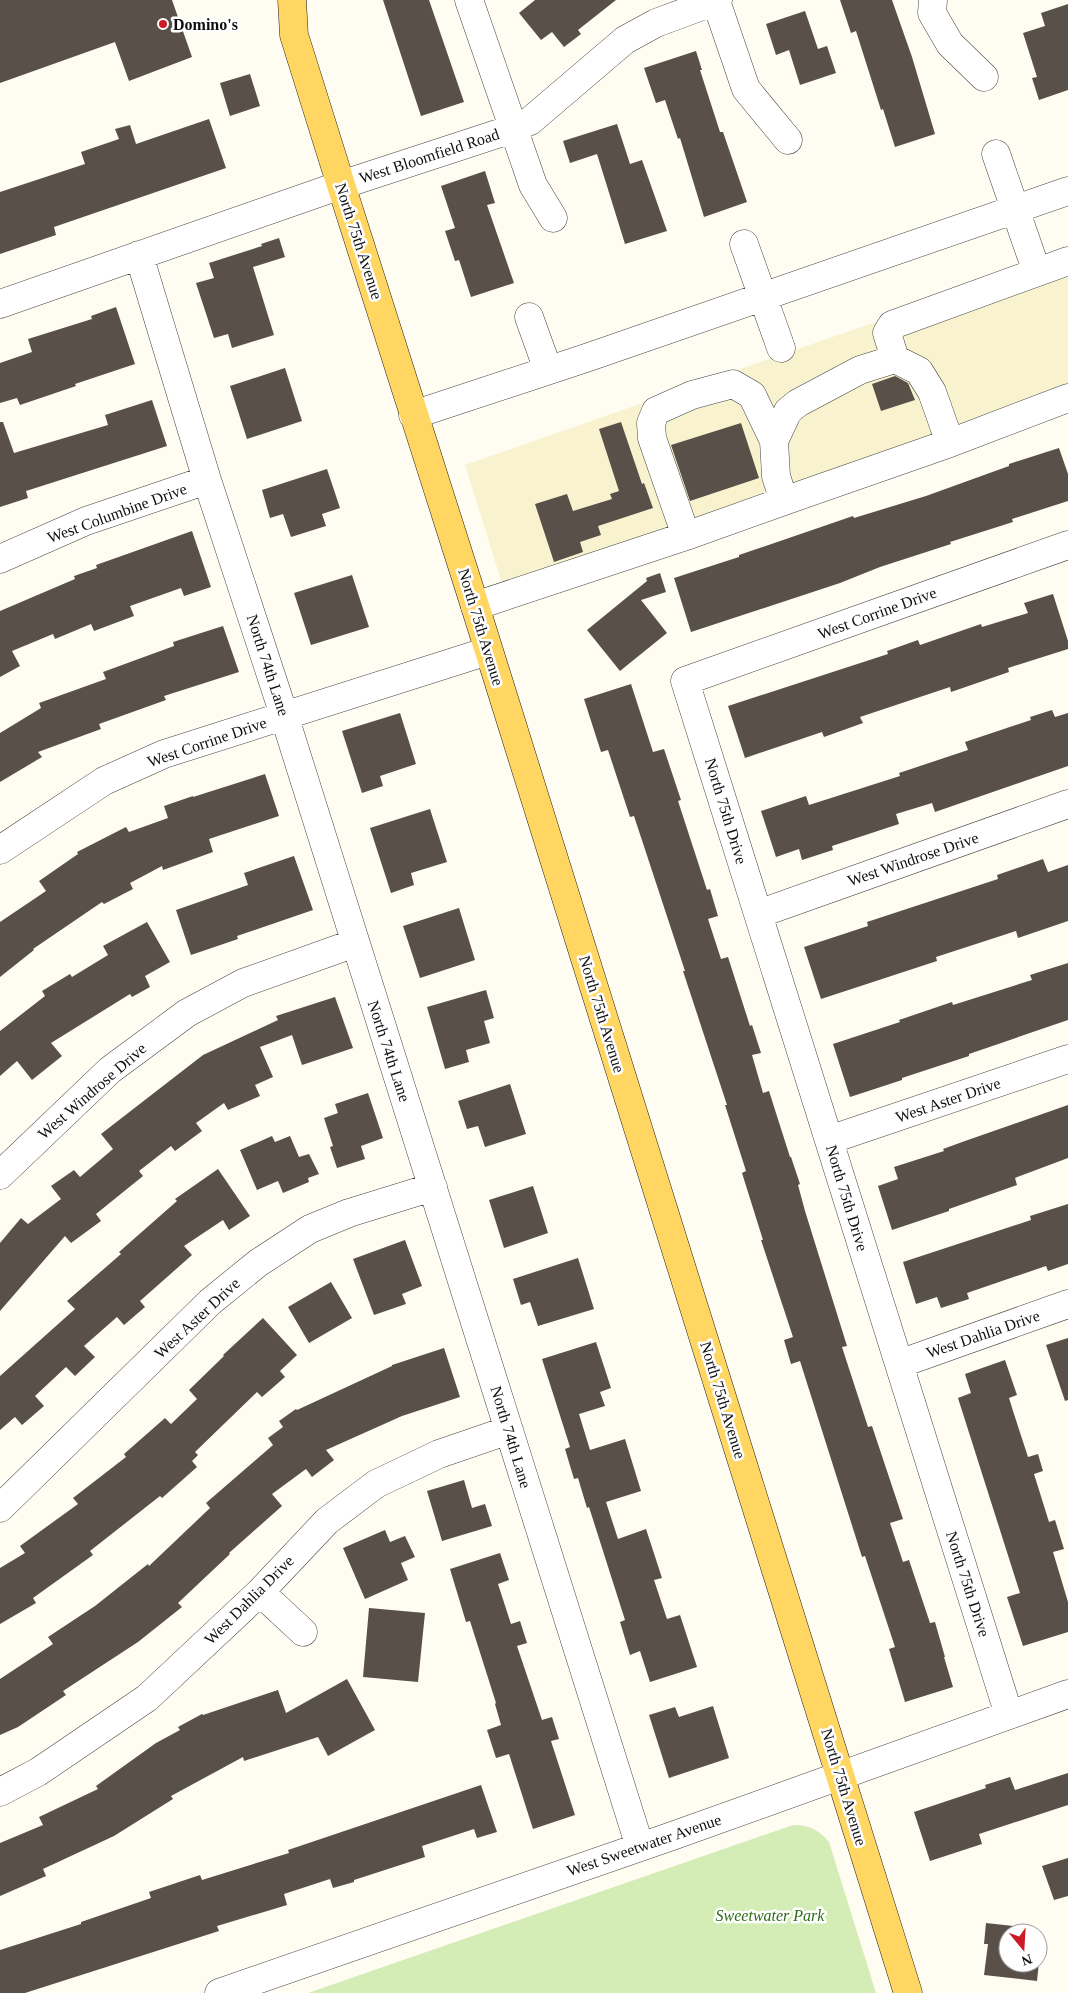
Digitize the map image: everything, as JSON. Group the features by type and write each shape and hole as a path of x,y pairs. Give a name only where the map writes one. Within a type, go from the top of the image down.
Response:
{"main road":[{"name":"North 75th Avenue","path":"274,0 294,35 475,606 908,1993"},
{"name":"North 75th Avenue","path":"292,0 294,35"}],"street":[{"path":"469,0 512,129 533,185 553,218"},
{"path":"717,0 746,89 788,140"},
{"name":"West Bloomfield Road","path":"0,304 341,185 512,129 530,120 625,40 656,23 717,0"},
{"path":"934,0 932,13 950,44 984,77"},
{"path":"996,154 1032,258"},
{"path":"414,415 1068,191"},
{"path":"744,244 780,348"},
{"name":"North 74th Lane","path":"139,255 207,480 284,716 640,1847"},
{"path":"895,359 887,333 892,325 1068,261"},
{"path":"529,317 548,370"},
{"path":"774,441 788,411 798,403 860,370 895,359 919,371 932,392 950,442"},
{"path":"686,536 652,438 651,423 656,411 692,396 733,384 752,395 774,441 776,476 784,501"},
{"path":"475,606 686,536 1068,398"},
{"name":"West Columbine Drive","path":"0,559 86,520 207,480"},
{"name":"West Corrine Drive","path":"685,681 1068,545"},
{"name":"West Corrine Drive","path":"0,850 104,781 164,754 488,651"},
{"name":"North 75th Drive","path":"685,681 1009,1715"},
{"name":"West Windrose Drive","path":"758,914 1068,804"},
{"name":"West Windrose Drive","path":"0,1175 110,1070 187,1013 243,983 354,943"},
{"name":"West Aster Drive","path":"828,1140 1068,1060"},
{"name":"West Aster Drive","path":"0,1508 210,1302 258,1263 310,1229 350,1213 433,1187"},
{"name":"West Dahlia Drive","path":"899,1364 1068,1304"},
{"name":"West Dahlia Drive","path":"0,1792 38,1772 148,1698 260,1592 327,1521 376,1484 438,1454 509,1430"},
{"path":"260,1592 303,1632"},
{"name":"West Sweetwater Avenue","path":"218,1993 640,1847 1068,1694"}],"shaded area":[{"path":"1068,255 1068,413 510,609 465,465"}],"green space":[{"name":"Sweetwater Park","path":"793,1825 813,1829 829,1842 876,1993 308,1993"}],"building":[{"path":"0,0 172,0 192,57 129,81 115,42 0,83"},
{"path":"383,0 429,0 464,102 421,116"},
{"path":"535,0 616,0 578,30 581,34 564,47 552,32 541,40 519,13"},
{"path":"840,0 892,0 912,57 935,134 895,147 856,31 851,33"},
{"path":"1068,4 1068,90 1039,100 1032,78 1037,77 1023,33 1045,26 1041,13"},
{"path":"805,11 818,49 827,46 836,73 800,85 789,50 776,55 766,24"},
{"path":"696,51 702,70 700,70 720,132 723,132 747,202 704,217 680,138 678,139 665,100 656,103 644,68"},
{"path":"250,74 260,106 230,116 220,83"},
{"path":"209,119 226,168 54,227 56,235 0,254 0,192 85,164 81,152 119,139 115,129 130,125 136,144"},
{"path":"617,124 630,164 642,160 667,231 625,244 597,154 570,163 563,141"},
{"path":"485,171 495,203 487,205 514,283 471,297 459,260 455,261 445,231 455,228 441,186"},
{"path":"279,238 285,257 253,267 274,335 232,348 228,334 214,338 196,283 214,278 209,263 262,246 261,244"},
{"path":"116,307 135,364 20,405 17,398 0,403 0,363 32,352 28,339 92,319 91,316"},
{"path":"285,368 302,421 247,439 230,386"},
{"path":"895,376 908,383 915,400 881,411 872,384"},
{"path":"152,400 167,446 26,491 28,498 0,507 0,422 3,422 14,453 108,425 105,415"},
{"path":"621,422 642,484 644,483 653,508 598,526 601,535 580,542 583,552 554,562 535,504 567,494 573,511 612,499 610,494 619,491 599,429"},
{"path":"741,423 759,478 690,501 671,445"},
{"path":"1059,448 1068,474 1068,501 1012,519 1013,522 950,542 951,544 880,567 840,583 691,632 674,578 853,516 854,518 926,496 1009,466 1009,464"},
{"path":"327,469 340,508 322,514 326,526 291,537 283,514 270,518 262,490"},
{"path":"192,531 211,587 184,596 181,588 130,606 134,616 94,631 91,624 55,639 53,634 12,651 20,666 0,677 0,611 75,579 74,576 97,568 96,565"},
{"path":"660,573 666,592 641,600 667,633 620,671 587,630 647,581 646,578"},
{"path":"352,575 369,627 311,645 294,593"},
{"path":"1053,594 1068,641 1068,649 1008,668 1009,672 951,692 950,687 860,717 863,723 824,737 822,732 745,758 728,706 888,654 887,651 918,640 920,645 981,624 982,627 1028,613 1024,603"},
{"path":"223,626 239,672 164,696 166,700 99,724 101,729 38,752 42,757 0,782 0,733 41,708 39,703 106,679 103,672 174,646 173,642"},
{"path":"631,684 653,752 664,749 681,800 678,801 707,890 710,889 718,916 708,919 721,959 728,957 750,1026 752,1025 761,1053 752,1055 763,1093 769,1091 800,1184 798,1185 805,1211 847,1346 842,1347 868,1427 872,1426 903,1519 890,1523 903,1562 909,1560 930,1623 935,1622 945,1657 953,1687 905,1702 889,1649 895,1647 865,1556 862,1557 800,1361 791,1364 784,1340 793,1337 761,1240 763,1240 742,1173 746,1171 725,1105 727,1105 683,971 685,971 634,816 630,817 608,750 601,752 584,699"},
{"path":"1052,710 1055,717 1068,713 1068,766 935,812 932,803 896,814 899,824 832,846 833,850 802,860 799,849 776,857 761,811 806,796 809,805 900,776 899,773 968,750 965,742 1031,720 1030,717"},
{"path":"400,713 416,764 380,776 383,786 362,793 342,731"},
{"path":"265,774 279,816 209,839 213,852 163,870 162,866 130,883 133,889 104,904 102,902 33,949 0,977 0,922 46,891 39,881 78,854 77,852 126,827 129,832 168,818 164,806"},
{"path":"430,809 447,862 411,873 414,885 391,893 370,828"},
{"path":"294,856 313,910 237,936 238,939 191,955 176,910 248,885 244,873"},
{"path":"1043,859 1048,872 1068,865 1068,921 1018,938 1016,931 936,957 937,961 821,999 804,947 868,926 867,922 998,879 997,875"},
{"path":"459,908 475,960 420,978 403,926"},
{"path":"147,922 170,962 145,976 150,987 132,997 130,994 51,1043 62,1056 32,1080 17,1061 0,1076 0,1031 45,996 42,991 70,974 72,977 108,955 103,946"},
{"path":"1068,963 1068,1020 850,1097 833,1044 900,1022 899,1020 952,1002 953,1005 1032,980 1030,975"},
{"path":"486,990 494,1018 484,1021 490,1043 466,1050 469,1062 445,1069 427,1007"},
{"path":"335,997 353,1048 302,1065 292,1035 260,1047 273,1077 255,1085 260,1096 228,1110 224,1103 196,1123 202,1131 175,1151 171,1146 139,1171 143,1176 96,1214 101,1221 71,1243 65,1236 0,1311 0,1243 21,1218 28,1224 61,1199 51,1186 74,1170 80,1177 113,1149 101,1134 203,1055 278,1020 276,1016"},
{"path":"510,1084 526,1134 485,1147 478,1126 467,1129 458,1101"},
{"path":"368,1093 383,1138 361,1146 365,1159 337,1168 330,1147 333,1146 324,1118 338,1113 335,1104"},
{"path":"1068,1105 1068,1158 1015,1178 1017,1185 892,1230 878,1186 898,1179 894,1167 944,1151 943,1149"},
{"path":"272,1136 275,1142 290,1136 299,1157 309,1154 319,1174 308,1178 309,1182 283,1193 278,1181 257,1190 240,1150"},
{"path":"218,1169 250,1216 229,1230 223,1220 184,1246 192,1255 140,1301 145,1307 124,1325 117,1317 84,1346 95,1357 75,1376 66,1367 35,1396 44,1406 22,1425 15,1417 0,1430 0,1376 75,1309 67,1301 121,1254 119,1252 177,1201 175,1199"},
{"path":"533,1186 548,1233 504,1248 489,1200"},
{"path":"1068,1204 1068,1264 1048,1271 1046,1266 967,1293 969,1299 941,1308 937,1297 916,1304 903,1262 1031,1220 1030,1216"},
{"path":"405,1240 422,1286 402,1294 406,1304 374,1315 353,1259"},
{"path":"578,1258 594,1309 538,1326 530,1302 521,1305 513,1279"},
{"path":"331,1282 352,1318 309,1343 288,1307"},
{"path":"263,1318 297,1355 280,1371 285,1377 262,1397 257,1392 195,1452 198,1455 192,1461 197,1467 162,1498 160,1496 90,1551 93,1555 33,1598 36,1603 0,1624 0,1568 25,1553 20,1546 78,1504 73,1498 126,1457 124,1454 165,1418 171,1424 197,1399 189,1390"},
{"path":"1068,1338 1068,1400 1065,1401 1046,1345"},
{"path":"596,1342 611,1388 600,1392 605,1406 579,1414 590,1450 625,1439 641,1491 606,1502 618,1539 646,1529 662,1578 654,1580 667,1619 680,1615 697,1667 650,1682 640,1651 630,1655 620,1622 625,1620 589,1507 587,1508 578,1478 574,1479 565,1449 570,1447 542,1359"},
{"path":"444,1348 460,1397 402,1416 326,1450 334,1460 312,1477 306,1469 272,1494 282,1506 229,1553 178,1603 182,1607 138,1642 63,1691 66,1695 18,1727 0,1735 0,1679 53,1644 48,1637 95,1606 148,1564 149,1566 210,1508 206,1503 273,1445 268,1438 283,1427 279,1421 296,1409 392,1365"},
{"path":"1005,1360 1017,1395 1009,1398 1013,1411 1028,1457 1038,1454 1043,1471 1034,1474 1049,1522 1055,1520 1064,1549 1053,1552 1068,1602 1068,1632 1023,1646 1007,1597 1020,1593 958,1398 971,1393 965,1374"},
{"path":"464,1480 472,1508 485,1504 492,1526 442,1541 427,1491"},
{"path":"385,1530 390,1542 405,1536 415,1557 401,1563 408,1580 365,1599 343,1548"},
{"path":"500,1553 509,1580 498,1584 511,1624 520,1621 527,1643 517,1646 542,1720 552,1717 559,1739 551,1741 575,1815 533,1829 509,1754 496,1758 487,1730 501,1725 496,1703 470,1621 466,1622 450,1569"},
{"path":"369,1608 425,1613 418,1682 363,1677"},
{"path":"347,1679 375,1730 328,1756 318,1737 244,1761 243,1757 171,1796 173,1799 114,1836 43,1869 46,1876 0,1896 0,1843 43,1825 39,1817 98,1789 96,1786 156,1743 180,1730 178,1727 202,1714 278,1690 286,1713"},
{"path":"713,1706 729,1758 669,1778 649,1715 675,1707 679,1717"},
{"path":"1068,1773 1068,1805 979,1834 982,1844 930,1861 914,1812 986,1788 985,1785 1010,1777 1015,1790"},
{"path":"481,1785 497,1832 477,1838 474,1829 422,1846 425,1857 354,1880 354,1882 333,1888 330,1879 284,1894 287,1905 217,1926 219,1931 25,1993 0,1993 0,1950 81,1924 81,1922 151,1898 149,1892 200,1875 202,1880 289,1853 288,1850"},
{"path":"1068,1858 1068,1896 1054,1900 1042,1866"},
{"path":"986,1923 998,1924 998,1973 1038,1973 1037,1981 984,1975 988,1944 984,1944"}],"place":[{"name":"Domino's","path":"163,24"}]}
